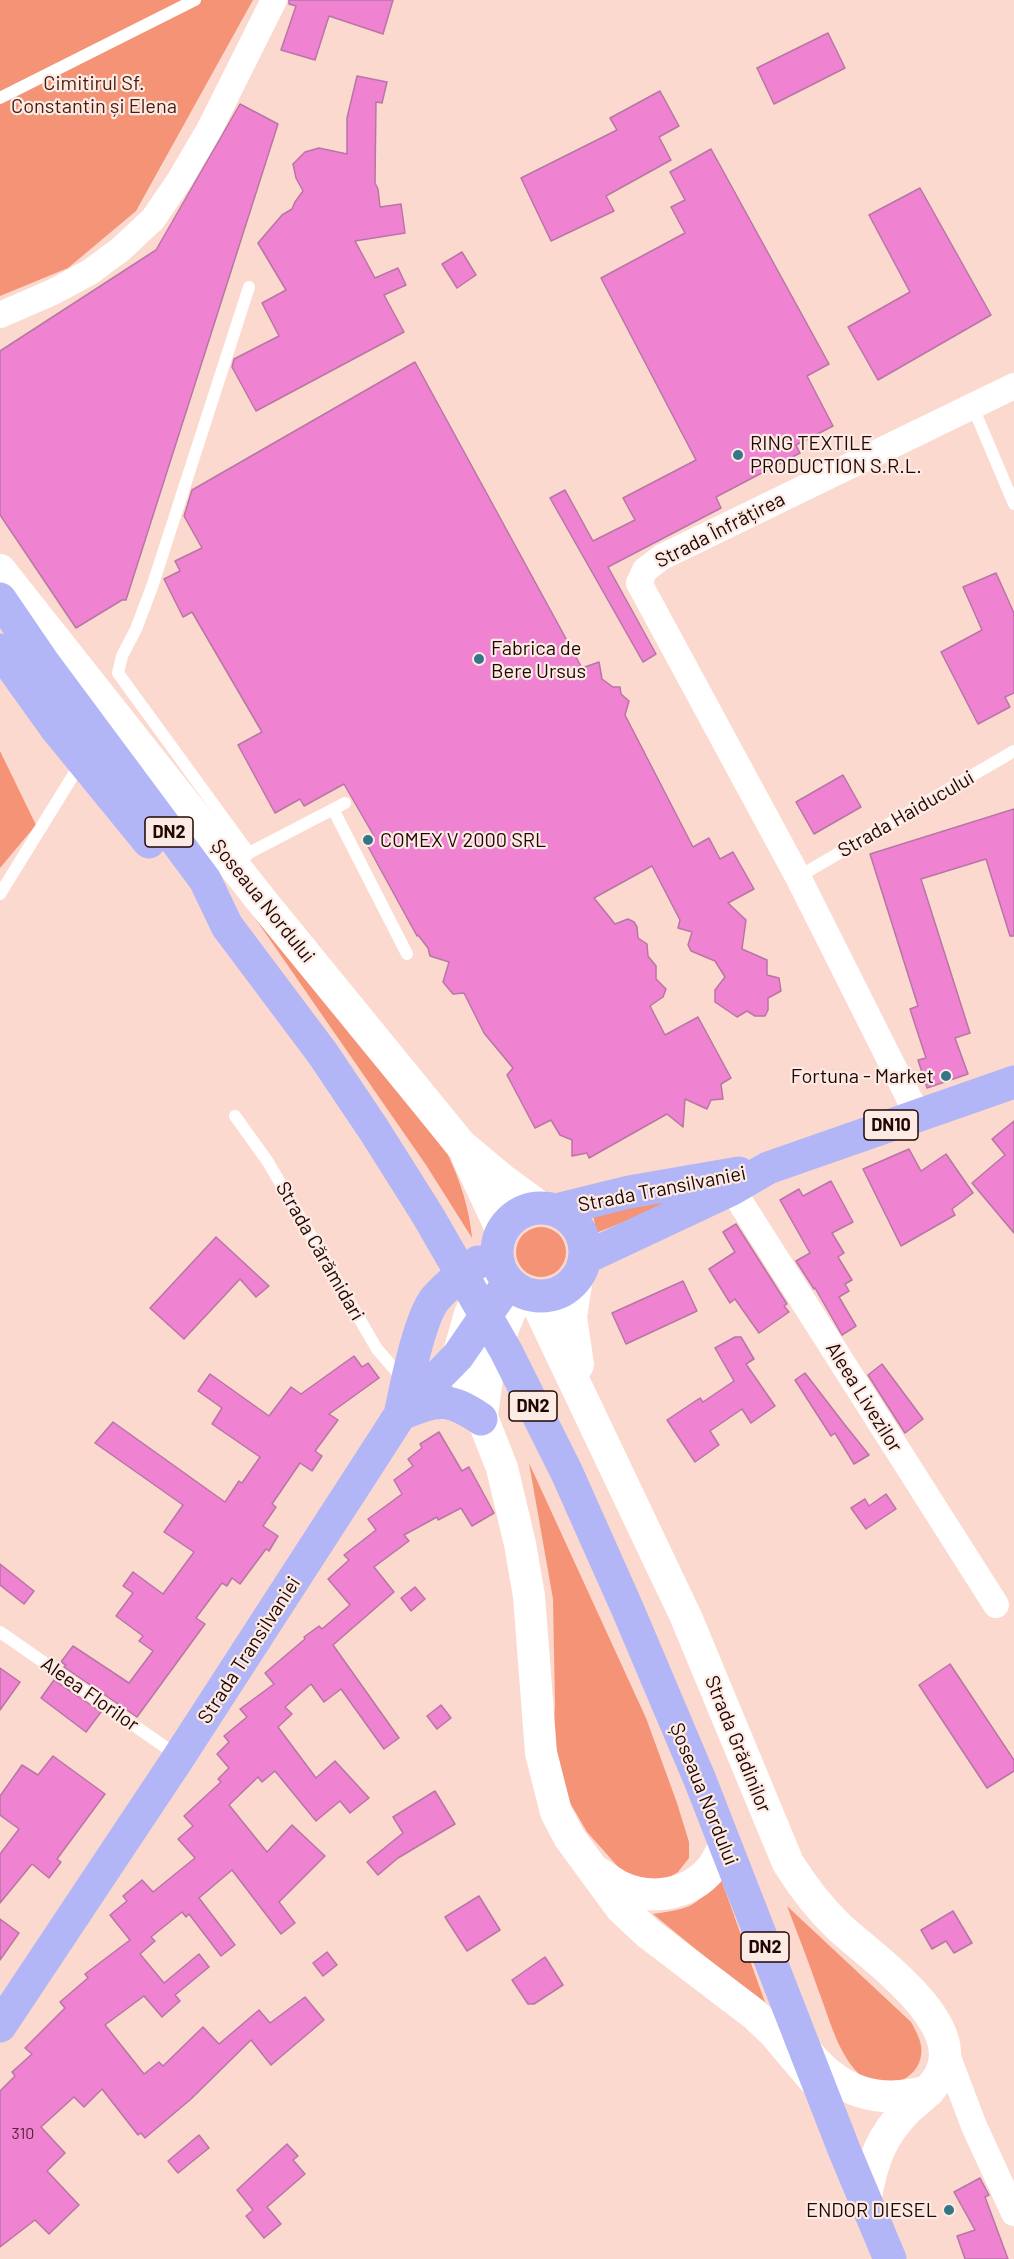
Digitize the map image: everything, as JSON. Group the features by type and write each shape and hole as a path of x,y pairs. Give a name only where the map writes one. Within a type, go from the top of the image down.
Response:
{"main road":[{"name":"Șoseaua Nordului","path":"0,599 43,663 205,880 227,926 323,1054 427,1214 506,1351 576,1494 700,1780 890,2259"},
{"name":"Șoseaua Nordului","path":"0,650 31,694 189,895 227,926"},
{"name":"Strada Transilvaniei","path":"549,1209 628,1192 768,1168 1014,1082"},
{"name":"Strada Transilvaniei","path":"581,1267 768,1168"},
{"path":"549,1209 567,1216 578,1229 585,1246 581,1267 562,1291 543,1296 510,1269 512,1218 526,1210 549,1209"},
{"name":"Strada Transilvaniei","path":"0,2026 179,1757 400,1415 458,1356 510,1269"},
{"path":"400,1415 425,1318 434,1300 451,1282 510,1269"},
{"path":"400,1415 427,1403 446,1402 463,1407 481,1419"}],"street":[{"path":"0,315 53,292 90,272 121,249 153,219 209,130 274,0"},
{"name":"Strada Înfrățirea","path":"798,877 639,584 645,570 662,557 1014,386"},
{"name":"Șoseaua Nordului","path":"0,570 242,860 461,1145 478,1176 510,1269 584,1398"},
{"path":"798,877 918,1116"},
{"name":"Șoseaua Nordului","path":"461,1145 492,1171 549,1209"},
{"name":"Aleea Livezilor","path":"732,1189 996,1605"},
{"path":"581,1267 571,1317 584,1398"},
{"path":"481,1419 489,1363 510,1269"},
{"path":"458,1356 502,1468 520,1544 529,1596 541,1753 560,1820 591,1869 621,1908 649,1934 754,2014 774,2033 822,2090"},
{"name":"Strada Grădinilor","path":"584,1398 686,1617 788,1863 818,1906 921,2000 937,2025 974,2126 1014,2213"},
{"path":"591,1869 621,1887 642,1894 663,1895 690,1887 711,1869 725,1844"},
{"path":"806,2050 818,2066 833,2079 860,2092 889,2097 909,2096 929,2091"},
{"path":"866,2201 871,2170 890,2129 929,2091 941,2074 946,2052"}],"lane":[{"path":"0,98 195,0"},
{"path":"249,287 152,587 136,629 122,656 118,673 242,860 339,806 407,954"},
{"path":"972,405 1014,504"},
{"name":"Strada Haiducului","path":"798,877 1014,751"},
{"path":"1,892 82,760"},
{"name":"Strada Cărămidari","path":"235,1116 268,1162 377,1349 407,1383"},
{"name":"Aleea Florilor","path":"0,1632 179,1757"}],"green space":[{"name":"Cimitirul Sf. Constantin și Elena","path":"0,0 253,0 136,211 68,268 0,296"},
{"path":"0,751 36,825 0,868"},
{"path":"221,869 448,1155 464,1196 472,1238 426,1165"},
{"path":"713,1186 596,1233 594,1219 590,1212"},
{"path":"541,1227 559,1234 566,1252 559,1270 541,1277 523,1270 516,1252 523,1234"},
{"path":"529,1463 646,1718 677,1803 689,1842 689,1858 678,1872 666,1879 632,1879 587,1832 566,1796 553,1737 555,1705 553,1599"},
{"path":"720,1876 767,2008 653,1914 692,1905"},
{"path":"787,1906 911,2022 920,2042 921,2056 918,2066 904,2079 895,2083 876,2083 867,2080 851,2065 835,2035"}],"building":[{"path":"289,0 393,0 383,34 329,16 315,60 281,50 296,6 289,4"},
{"path":"828,33 845,68 774,104 757,68"},
{"path":"357,76 387,82 382,103 376,102 375,183 380,207 401,204 405,233 355,241 375,278 398,268 406,285 384,295 404,332 256,411 232,367 234,359 279,336 262,303 286,290 258,243 282,215 292,209 303,191 296,178 293,164 305,152 319,148 347,154 347,118"},
{"path":"660,91 679,126 659,137 671,160 606,196 614,211 551,241 521,178 617,130 610,118"},
{"path":"240,104 278,124 126,600 122,600 76,628 0,515 0,351 156,250"},
{"path":"711,149 829,364 807,376 833,426 796,445 800,453 716,497 721,508 608,567 656,654 643,662 550,498 565,490 593,541 635,520 623,498 696,460 601,278 685,233 671,207 685,200 670,172"},
{"path":"920,188 991,315 878,380 848,327 910,292 869,215"},
{"path":"462,252 476,275 457,288 442,264"},
{"path":"415,362 582,668 599,662 602,679 613,687 620,687 621,694 629,701 625,715 693,847 709,838 720,859 733,852 754,889 728,903 746,920 742,949 767,960 767,975 779,978 781,991 768,998 768,1010 765,1016 755,1016 747,1011 737,1017 715,1002 715,990 725,977 715,961 691,951 688,945 692,932 678,928 680,920 652,866 594,898 615,924 628,919 634,922 638,938 647,944 648,956 656,966 656,979 666,989 663,997 650,1006 665,1035 698,1017 731,1078 721,1084 723,1099 711,1100 707,1109 685,1099 683,1127 667,1114 589,1158 587,1153 572,1156 572,1140 560,1135 551,1120 535,1128 507,1075 513,1068 484,1033 464,993 453,994 443,982 449,962 430,956 428,948 417,936 365,841 374,836 344,784 304,806 300,799 275,813 238,745 262,732 192,612 183,617 164,579 180,571 175,561 202,548 184,516 192,490"},
{"path":"996,573 1014,613 1014,693 1005,697 1010,707 978,724 941,652 982,630 963,587"},
{"path":"843,775 861,807 814,834 796,802"},
{"path":"1014,809 1014,936 1010,936 986,859 921,879 970,1033 955,1038 968,1074 927,1088 918,1060 926,1058 910,1009 918,1006 870,854"},
{"path":"1014,1121 1014,1233 972,1183 1005,1155 992,1139"},
{"path":"909,1149 921,1171 946,1154 973,1193 952,1209 955,1215 901,1246 863,1169"},
{"path":"831,1181 853,1222 832,1233 844,1253 838,1257 852,1280 845,1284 849,1291 839,1297 856,1326 842,1335 815,1288 796,1261 810,1253 780,1200 799,1189 803,1196"},
{"path":"736,1224 787,1304 784,1306 789,1312 759,1333 735,1299 730,1303 709,1269 735,1252 723,1232"},
{"path":"216,1237 269,1286 256,1297 240,1279 184,1339 150,1308"},
{"path":"683,1281 697,1311 626,1344 612,1313"},
{"path":"735,1337 741,1337 754,1359 746,1364 775,1406 751,1423 742,1409 710,1431 719,1445 695,1462 667,1420 700,1398 703,1402 734,1381 715,1348"},
{"path":"354,1356 362,1367 368,1363 379,1378 329,1414 338,1420 315,1451 322,1456 312,1471 300,1463 272,1504 276,1507 263,1526 278,1536 269,1551 266,1549 240,1584 232,1578 227,1586 222,1583 196,1618 205,1624 137,1717 64,1667 66,1665 61,1662 73,1646 129,1683 153,1651 139,1641 143,1636 116,1616 133,1593 123,1586 133,1572 163,1594 194,1552 164,1532 183,1505 95,1443 113,1422 225,1502 239,1481 242,1483 260,1457 212,1424 222,1408 198,1391 210,1374 269,1416 291,1387 301,1394"},
{"path":"882,1364 923,1419 905,1433 868,1375"},
{"path":"805,1373 869,1455 854,1464 835,1433 831,1436 795,1380"},
{"path":"439,1432 462,1471 469,1467 494,1513 472,1526 461,1508 438,1520 437,1517 404,1535 409,1541 374,1567 394,1592 333,1645 399,1738 384,1749 341,1689 324,1702 311,1684 285,1707 292,1714 278,1727 316,1778 335,1761 369,1798 350,1813 340,1801 316,1821 275,1771 262,1782 258,1777 229,1805 267,1852 292,1825 325,1856 279,1902 295,1923 281,1934 232,1870 199,1898 235,1945 221,1956 189,1914 186,1917 182,1912 151,1937 155,1941 140,1954 164,1983 199,1954 209,1967 175,1995 180,2001 162,2017 144,1996 105,2025 144,2074 159,2062 163,2066 203,2027 219,2044 259,2010 270,2023 305,1997 324,2020 271,2065 251,2040 191,2099 145,2138 141,2133 138,2135 102,2089 84,2107 74,2097 41,2127 65,2153 47,2171 79,2205 49,2234 35,2220 0,2247 0,2091 15,2076 12,2072 32,2054 25,2048 65,2008 60,2002 88,1978 85,1974 130,1940 110,1915 127,1901 123,1896 142,1880 153,1892 195,1858 178,1839 193,1826 184,1816 221,1782 218,1779 229,1768 217,1754 229,1742 224,1736 247,1717 240,1709 274,1684 265,1673 305,1639 304,1637 319,1626 322,1629 350,1605 328,1579 349,1560 344,1555 376,1530 368,1519 402,1494 394,1480 413,1466 408,1459 422,1448 420,1444"},
{"path":"886,1494 896,1509 866,1529 851,1508 865,1499 869,1506"},
{"path":"0,1564 34,1591 24,1604 0,1585"},
{"path":"415,1587 425,1599 411,1611 401,1598"},
{"path":"950,1664 1014,1760 1014,1771 987,1788 919,1685"},
{"path":"0,1668 20,1682 0,1710"},
{"path":"54,1680 101,1712 86,1732 41,1698"},
{"path":"441,1705 451,1718 437,1729 427,1716"},
{"path":"53,1756 105,1794 57,1859 61,1862 49,1878 32,1864 0,1903 0,1854 19,1829 0,1815 0,1796 22,1765 38,1775"},
{"path":"435,1791 455,1824 398,1858 378,1875 367,1862 403,1833 393,1817"},
{"path":"479,1896 500,1930 467,1951 445,1917"},
{"path":"953,1911 972,1943 954,1953 946,1941 932,1949 921,1930"},
{"path":"0,1919 19,1933 0,1960"},
{"path":"327,1952 337,1965 323,1976 313,1963"},
{"path":"545,1957 563,1985 534,2004 528,2004 512,1980"},
{"path":"199,2135 209,2148 178,2173 168,2161"},
{"path":"287,2144 298,2156 293,2160 305,2174 267,2207 281,2224 264,2238 246,2216 253,2210 237,2190"},
{"path":"980,2178 989,2195 985,2197 1008,2259 965,2259 957,2236 975,2230 954,2192"}],"place":[{"name":"RING TEXTILE PRODUCTION S.R.L.","path":"738,455"},
{"name":"Fabrica de Bere Ursus","path":"479,659"},
{"name":"COMEX V 2000 SRL","path":"368,840"},
{"name":"Fortuna - Market","path":"946,1076"},
{"name":"ENDOR DIESEL","path":"949,2210"}]}
